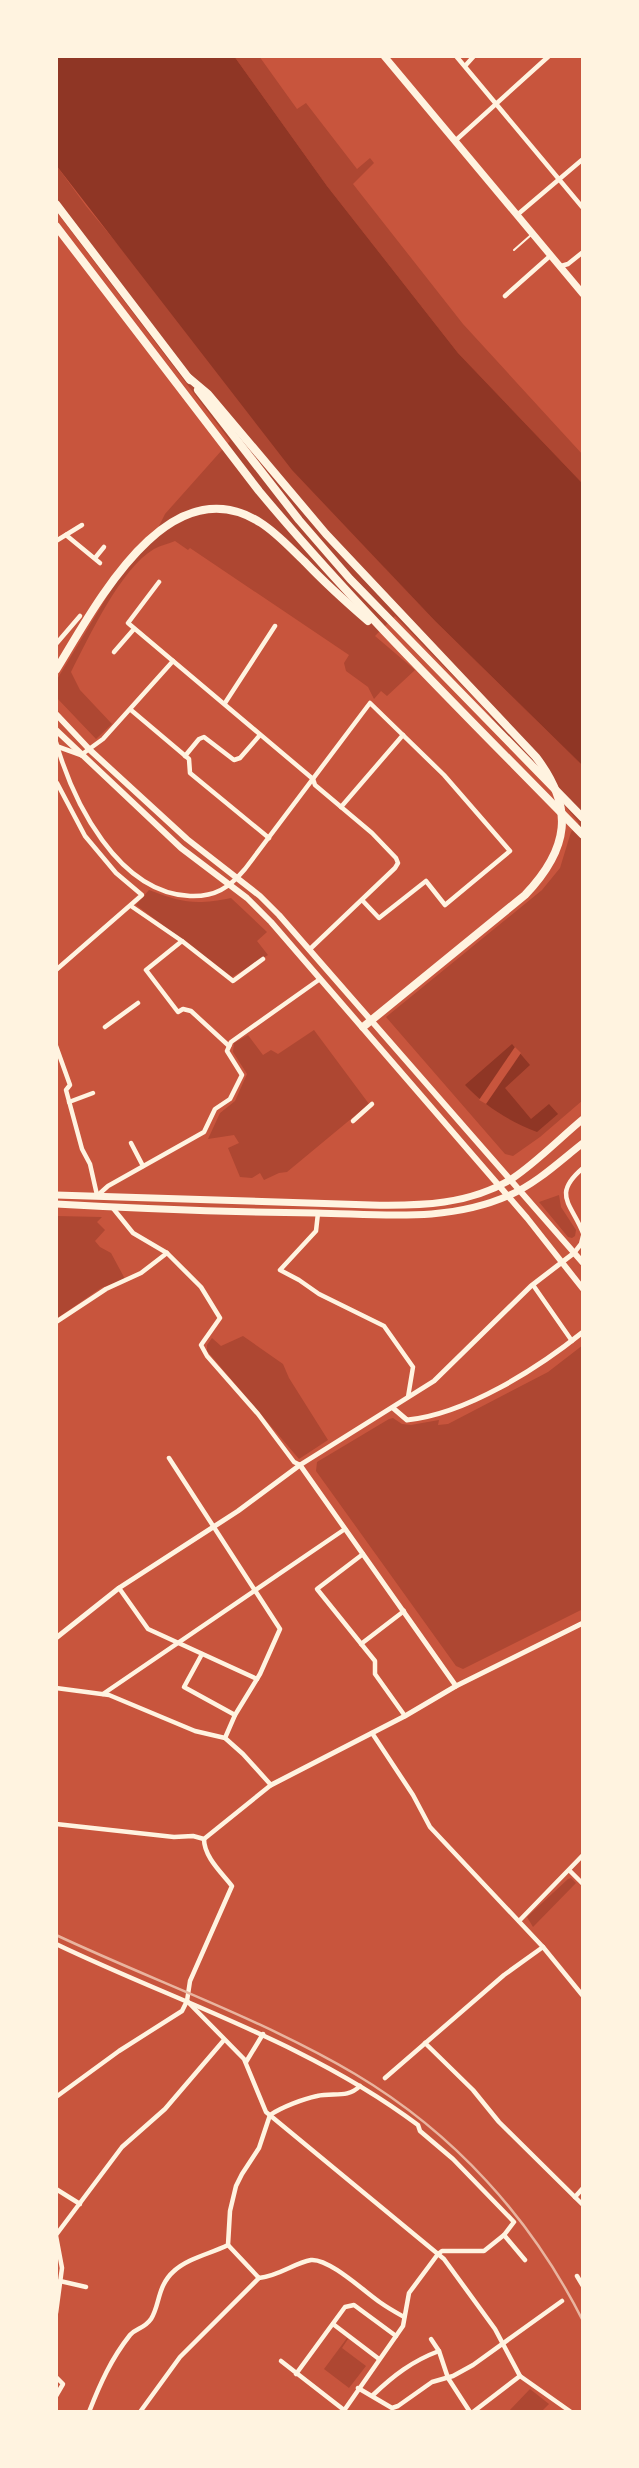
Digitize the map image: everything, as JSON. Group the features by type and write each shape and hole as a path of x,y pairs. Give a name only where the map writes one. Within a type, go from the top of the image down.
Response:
{"highway":[{"path":"56,197 87,245"},
{"path":"56,204 299,520 350,579 583,818"},
{"path":"56,226 259,491 338,584 583,835"},
{"path":"189,378 208,394 326,534 536,757 551,778 561,802 562,831 559,846 538,881 525,895 363,1027"},
{"path":"56,670 119,572 153,537 164,527 189,513 217,509 245,514 270,528 342,599 407,654"}],"main road":[{"path":"387,57 583,294"},
{"path":"56,714 90,750 187,839 260,896 372,1020 583,1263"},
{"path":"56,730 181,848 247,898 271,922 499,1185 583,1289"},
{"path":"56,1195 413,1205 445,1202 472,1196 510,1180 583,1119"},
{"path":"56,1203 111,1207 429,1215 465,1209 508,1196 583,1143"}],"street":[{"path":"456,56 583,208"},
{"path":"465,67 474,56"},
{"path":"454,141 549,56"},
{"path":"516,216 583,159"},
{"path":"556,263 565,265 583,252"},
{"path":"505,296 550,256"},
{"path":"56,541 82,525"},
{"path":"66,535 100,563"},
{"path":"94,558 104,547"},
{"path":"159,582 128,623 313,779 315,785 396,858 398,863 309,950"},
{"path":"56,644 80,616"},
{"path":"225,704 275,626"},
{"path":"114,652 134,629"},
{"path":"56,745 81,755 90,750 131,710 173,662"},
{"path":"56,745 66,774 93,827 118,860 150,886 182,896 211,896 230,886 237,878 370,703 459,790 510,851 445,905 426,881 379,918 362,900"},
{"path":"131,710 189,759 190,773 269,838"},
{"path":"185,756 199,739 204,737 234,760 240,758 260,735"},
{"path":"341,807 403,735"},
{"path":"56,970 142,895 116,873 85,836 56,784 66,774"},
{"path":"131,906 233,981 264,959"},
{"path":"182,941 146,970 178,1012 183,1009 191,1012 229,1046"},
{"path":"97,1196 107,1186 204,1132 215,1109 230,1099 242,1075 227,1051 230,1042 320,979"},
{"path":"105,1027 138,1003"},
{"path":"56,1046 70,1085 66,1090 82,1149 90,1164 97,1196"},
{"path":"69,1102 93,1093"},
{"path":"353,1121 372,1104"},
{"path":"131,1143 143,1166"},
{"path":"56,1638 119,1588 213,1528 300,1465 408,1398 448,1368 533,1285 574,1253 581,1244 583,1235 567,1204 566,1196 568,1183 583,1168"},
{"path":"111,1207 133,1233 167,1253 201,1287 220,1318 201,1345 207,1356 258,1413 294,1462 300,1465 405,1610 456,1686"},
{"path":"318,1213 316,1231 280,1270 319,1294 384,1326 413,1367 408,1398"},
{"path":"56,1322 106,1289 141,1273 167,1253"},
{"path":"533,1285 572,1340"},
{"path":"393,1408 407,1420 443,1414 518,1377 583,1332"},
{"path":"169,1458 280,1629 225,1738"},
{"path":"103,1694 345,1529"},
{"path":"363,1554 317,1589 375,1661 375,1674 405,1716"},
{"path":"119,1588 148,1629 257,1679"},
{"path":"361,1643 405,1610"},
{"path":"204,1839 271,1785 405,1716 456,1686 583,1623"},
{"path":"202,1654 184,1687 235,1715"},
{"path":"56,1688 103,1694 195,1731 225,1738 271,1785"},
{"path":"372,1733 430,1827 543,1947 583,1995"},
{"path":"56,1824 204,1839"},
{"path":"57,2095 118,2051 182,2011 187,2001 190,1981 232,1886 211,1859 204,1839"},
{"path":"519,1921 583,1855"},
{"path":"570,1871 583,1884"},
{"path":"56,1944 263,2034 360,2086 418,2125 420,2131 500,2205 514,2222 504,2235 484,2251 442,2251 438,2254 410,2292 403,2326 344,2411 281,2361"},
{"path":"385,2078 503,1975 543,1947"},
{"path":"187,2001 244,2059 266,2112 438,2254 495,2329 520,2376 571,2412"},
{"path":"246,2063 263,2034"},
{"path":"56,2312 62,2268 56,2235 122,2147 165,2109 225,2040"},
{"path":"425,2043 473,2090 508,2132 583,2205"},
{"path":"259,2278 228,2245 230,2211 236,2186 259,2148 270,2115 318,2095 354,2093 360,2086"},
{"path":"575,2197 583,2188"},
{"path":"56,2189 79,2204"},
{"path":"504,2235 525,2260"},
{"path":"89,2412 103,2376 132,2332 144,2328 153,2317 158,2296 172,2272 190,2260 228,2245"},
{"path":"140,2412 180,2357 259,2278 272,2277 311,2260 319,2262 352,2279 381,2303 404,2317"},
{"path":"577,2276 583,2286"},
{"path":"60,2281 86,2287"},
{"path":"358,2388 392,2408 432,2382 448,2378 473,2365 562,2301"},
{"path":"296,2374 345,2307 354,2305 396,2336"},
{"path":"333,2324 379,2359"},
{"path":"431,2339 439,2351 448,2378 471,2412 520,2376"},
{"path":"373,2395 419,2358 439,2351"},
{"path":"56,2377 63,2384 56,2396"}],"lane":[{"path":"514,250 532,234"}],"shaded area":[{"path":"56,56 234,56 327,186 458,353 583,484 583,766 435,621 292,470 56,165"},
{"path":"234,56 259,56 297,109 306,103 357,169 370,158 374,163 353,184 463,324 583,455 583,484 458,353 327,186"},
{"path":"56,165 86,206 386,569 435,621 583,766 583,1100 513,1156 505,1154 386,1017 542,890 560,868 571,832 579,823 483,707 395,616 375,636 415,670 387,696 381,691 374,699 368,687 346,671 344,663 349,655 190,548 188,550 175,541 154,549 130,571 107,604 71,672 80,690 112,724 96,739 56,697 56,681 122,572 152,540 165,514 230,441 56,211"},
{"path":"149,890 189,902 231,898 267,932 257,941 268,955 232,977 136,905"},
{"path":"314,1030 369,1104 287,1172 264,1180 260,1173 252,1178 240,1177 228,1148 239,1143 234,1135 208,1139 220,1113 235,1101 247,1074 233,1052 234,1043 248,1035 263,1055 271,1050 278,1054"},
{"path":"512,1044 530,1065 505,1088 531,1119 549,1104 558,1114 537,1132 498,1113 465,1085"},
{"path":"559,1195 561,1207 576,1230 572,1238 568,1237 539,1202"},
{"path":"56,1216 102,1217 97,1222 105,1230 95,1241 111,1253 125,1279 101,1288 56,1319"},
{"path":"243,1336 283,1364 328,1440 299,1459 207,1351 207,1345 212,1338 221,1346"},
{"path":"583,1345 583,1609 463,1669 456,1666 316,1471 317,1462 389,1419 411,1425 439,1420 438,1425 448,1424 548,1372"},
{"path":"571,1878 576,1883 533,1927 527,1917"},
{"path":"347,2338 342,2348 366,2366 349,2388 324,2369"},
{"path":"530,2389 549,2404 541,2412 508,2412"}],"pier":[{"path":"515,1047 521,1053 486,1104 479,1100"}],"railway":[{"path":"56,1935 283,2036 355,2074 391,2097 425,2123 487,2181 539,2247 583,2321"}]}
